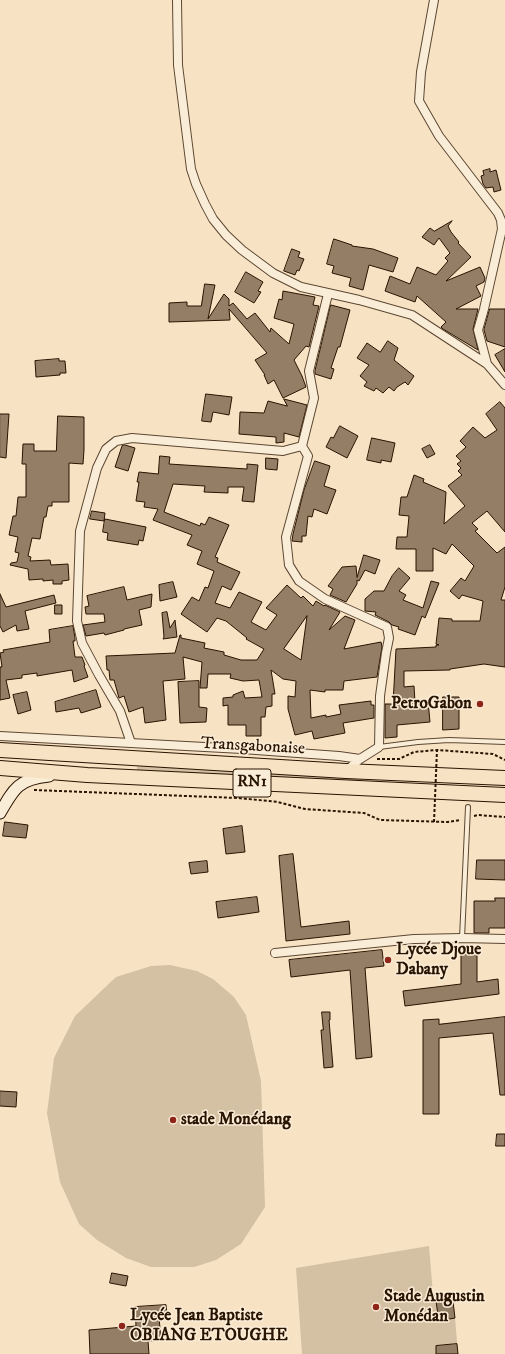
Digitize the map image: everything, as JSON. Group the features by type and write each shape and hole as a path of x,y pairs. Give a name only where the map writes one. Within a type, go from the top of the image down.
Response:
{"highway":[{"name":"Transgabonaise","path":"0,750 346,771 505,778"},
{"name":"RN1","path":"0,768 87,775 505,795"}],"street":[{"path":"177,0 178,65 186,142 191,169 205,204 213,219 226,235 242,250 273,273 301,287 359,300 412,316 487,364 505,385"},
{"path":"434,0 421,72 419,101 439,136 498,212 501,220 502,229 478,330 487,364"},
{"path":"328,294 309,371 314,398 302,446 308,456 286,537 289,565 299,581 325,599 387,627 389,638 380,696 379,747 369,752 346,771"},
{"path":"131,743 120,711 82,643 77,621 80,531 97,468 106,449 116,441 132,438 283,451 302,446"},
{"path":"0,736 242,749 340,756 360,759"},
{"path":"242,749 242,764"},
{"path":"0,813 15,788 24,781 40,777 87,775"},
{"path":"275,952 414,939 505,939"}],"lane":[{"path":"379,747 449,740 505,742"},
{"path":"462,938 466,819 468,806"}],"path":[{"path":"434,822 437,750"},
{"path":"369,752 376,759 399,759 414,752 437,750 493,754 505,760"},
{"path":"15,788 120,794 238,798 278,802 305,809 364,813 380,820 448,822 478,815 505,817"}],"shaded area":[{"path":"137,766 362,777 362,783 137,770"},
{"path":"170,965 197,971 213,979 234,997 246,1015 261,1081 265,1207 241,1244 216,1260 194,1267 151,1267 126,1258 97,1240 79,1224 60,1182 47,1113 54,1058 75,1016 116,977 151,966"},
{"name":"Stade Augustin Monédan","path":"429,1246 433,1294 452,1293 458,1354 302,1354 296,1268"}],"building":[{"path":"490,169 490,172 496,170 501,190 494,192 493,187 486,188 483,184 481,176 484,175 483,171"},
{"path":"452,221 448,226 451,232 459,242 458,243 471,257 446,281 480,267 485,278 484,282 476,286 481,296 456,309 478,309 473,329 478,350 443,329 441,327 446,322 417,296 415,302 385,291 390,276 410,284 417,267 436,275 448,261 445,258 450,253 439,238 434,245 422,237 430,228 434,231"},
{"path":"334,239 352,246 373,249 398,258 393,272 369,265 363,290 349,286 351,278 332,273 334,266 327,264"},
{"path":"292,249 300,252 298,257 304,259 299,271 297,270 295,275 284,271"},
{"path":"246,272 263,282 258,291 261,292 254,303 235,292"},
{"path":"205,284 215,285 208,319 224,294 229,299 229,306 233,303 247,319 255,313 270,332 271,328 289,344 294,324 274,318 279,299 282,300 283,291 315,297 313,305 319,306 309,347 306,346 294,360 306,387 283,398 274,380 268,384 265,375 255,360 267,353 229,309 230,320 169,322 169,303 187,302 187,306 201,306"},
{"path":"331,305 350,310 340,347 338,347 331,368 334,369 331,379 315,374 315,371"},
{"path":"490,309 505,309 505,347 487,341 484,330"},
{"path":"388,341 398,348 394,360 414,376 408,385 405,382 394,391 389,387 383,393 376,388 374,391 364,386 367,382 360,376 369,365 357,358 367,343 380,352"},
{"path":"505,349 505,372 495,355"},
{"path":"59,359 59,361 65,361 66,373 36,377 35,361"},
{"path":"206,394 232,397 229,415 213,412 211,422 202,421"},
{"path":"284,399 307,405 299,437 284,433 284,442 276,443 276,437 239,434 240,412 264,413 268,401 287,406"},
{"path":"500,402 505,408 505,532 487,511 472,523 478,529 475,531 497,553 505,547 505,587 501,600 505,600 505,667 484,664 450,670 404,671 404,687 414,686 415,702 428,701 430,722 397,725 397,737 385,738 385,704 393,704 396,649 436,647 436,645 439,645 436,644 439,618 452,619 452,621 480,621 483,601 462,595 459,599 450,591 461,578 465,581 474,566 452,544 446,554 433,548 433,571 416,571 416,549 396,549 397,537 407,537 409,516 399,515 401,497 407,497 414,475 424,479 423,482 446,492 444,524 465,506 448,486 462,475 458,471 461,468 457,464 461,461 456,456 466,447 460,441 473,427 485,438 497,430 486,414"},
{"path":"0,414 9,414 6,458 0,457"},
{"path":"58,416 84,417 84,450 83,464 69,463 69,502 52,502 52,506 48,506 46,517 44,517 40,539 32,538 28,556 31,557 30,561 50,560 51,565 68,564 69,580 62,581 62,584 53,584 53,580 29,580 28,569 10,565 11,563 17,562 19,553 15,552 18,537 9,535 13,516 16,516 18,497 26,497 26,464 22,464 23,444 34,444 34,451 56,451"},
{"path":"340,426 358,436 347,458 326,447 331,437 333,438"},
{"path":"372,438 395,443 391,462 381,460 381,463 367,460"},
{"path":"125,445 135,448 128,471 115,467 122,446"},
{"path":"430,445 435,454 427,458 422,449"},
{"path":"160,456 170,457 169,464 247,469 247,464 258,465 254,502 242,501 244,487 228,487 228,493 204,492 205,486 173,484 164,512 200,526 201,523 205,525 209,517 229,525 215,557 218,558 217,562 240,572 231,590 222,586 215,603 230,608 239,592 262,602 251,622 266,630 277,615 266,608 287,585 301,598 303,596 313,606 316,601 324,606 325,605 340,612 329,630 345,616 355,620 344,649 381,642 382,647 377,677 344,681 343,690 325,690 325,692 310,690 311,718 341,714 339,705 371,701 371,705 374,705 374,718 343,723 345,733 314,739 312,731 295,735 288,709 288,696 295,697 296,681 283,679 271,670 275,694 272,694 272,706 266,707 265,717 261,717 261,736 246,736 246,725 228,725 228,705 223,706 223,698 233,697 233,695 243,691 245,698 262,697 259,680 243,681 230,678 231,674 208,674 207,688 200,688 202,662 183,657 185,679 163,681 166,720 145,723 143,707 129,712 124,696 119,698 114,680 110,680 109,670 107,670 106,656 175,653 180,635 181,638 205,643 204,648 224,652 224,655 241,660 257,660 264,649 246,639 247,638 226,621 217,618 207,632 181,614 192,597 199,601 205,587 208,588 214,571 197,564 202,551 187,545 192,535 153,520 158,509 144,507 145,502 136,501 139,472 158,474","holes":["307,616 301,660 284,649"]},
{"path":"266,458 278,459 277,470 266,469"},
{"path":"315,461 330,466 324,486 336,490 327,514 314,509 312,517 308,516 306,536 302,536 302,542 292,541 304,490"},
{"path":"92,511 105,513 104,521 90,519"},
{"path":"105,519 146,527 143,541 139,540 138,545 107,540 108,533 103,532"},
{"path":"364,555 380,560 375,574 365,570 359,581 357,580 357,584 346,602 330,595 333,589 328,586 342,567 356,566 357,577"},
{"path":"399,568 410,578 399,591 406,595 403,600 423,608 431,581 439,583 425,618 422,616 415,635 398,629 399,627 392,625 375,615 376,612 365,611 365,599 374,591 384,591 392,576"},
{"path":"173,582 177,597 160,601 159,585"},
{"path":"124,587 127,600 152,594 151,607 139,610 142,625 105,635 104,633 86,636 83,625 105,622 104,614 86,614 85,607 89,606 87,596"},
{"path":"0,594 6,607 54,595 56,603 25,611 29,629 17,631 16,625 3,632 0,626"},
{"path":"55,605 62,605 62,614 55,614"},
{"path":"167,612 170,628 175,620 177,637 163,639 162,613"},
{"path":"73,626 75,638 75,641 73,641 75,657 82,657 88,677 74,682 72,670 37,676 37,673 22,675 22,678 6,680 10,698 0,700 0,667 2,667 0,653 4,652 3,650 50,642 49,630"},
{"path":"199,681 199,707 207,708 206,722 180,723 178,682"},
{"path":"96,690 101,707 81,713 79,708 56,712 55,702"},
{"path":"27,692 31,710 18,714 13,695"},
{"path":"443,697 459,697 459,729 443,730"},
{"path":"5,822 28,825 26,838 3,836"},
{"path":"242,826 245,852 226,854 223,829"},
{"path":"293,854 301,927 349,921 350,934 286,941 279,856"},
{"path":"477,860 505,860 505,880 476,879"},
{"path":"207,861 208,872 191,874 189,863"},
{"path":"257,897 259,912 218,918 216,902"},
{"path":"495,898 505,898 505,928 489,928 489,933 474,933 474,901 495,901"},
{"path":"382,950 384,966 365,968 372,1057 356,1059 350,970 291,977 289,960"},
{"path":"477,954 477,982 498,979 499,994 405,1006 403,991 461,984 461,955"},
{"path":"322,1012 330,1012 329,1020 333,1067 324,1068 321,1030 323,1030"},
{"path":"505,1017 505,1095 500,1095 493,1033 439,1038 439,1114 423,1114 423,1020 439,1019 439,1024"},
{"path":"0,1091 17,1092 16,1107 0,1106"},
{"path":"497,1134 505,1134 505,1146 496,1146"},
{"path":"112,1273 128,1276 126,1286 110,1283"},
{"path":"452,1293 455,1318 439,1321 435,1295"},
{"path":"166,1305 167,1316 159,1317 161,1340 148,1341 149,1354 90,1354 89,1330 136,1326 135,1307"},
{"path":"457,1344 458,1354 436,1354 436,1346"}],"place":[{"name":"PetroGabon","path":"480,704"},
{"name":"Lycée Djoue Dabany","path":"388,960"},
{"name":"stade Monédang","path":"173,1120"},
{"name":"Stade Augustin Monédan","path":"376,1307"},
{"name":"Lycée Jean Baptiste OBIANG ETOUGHE","path":"122,1326"}]}
